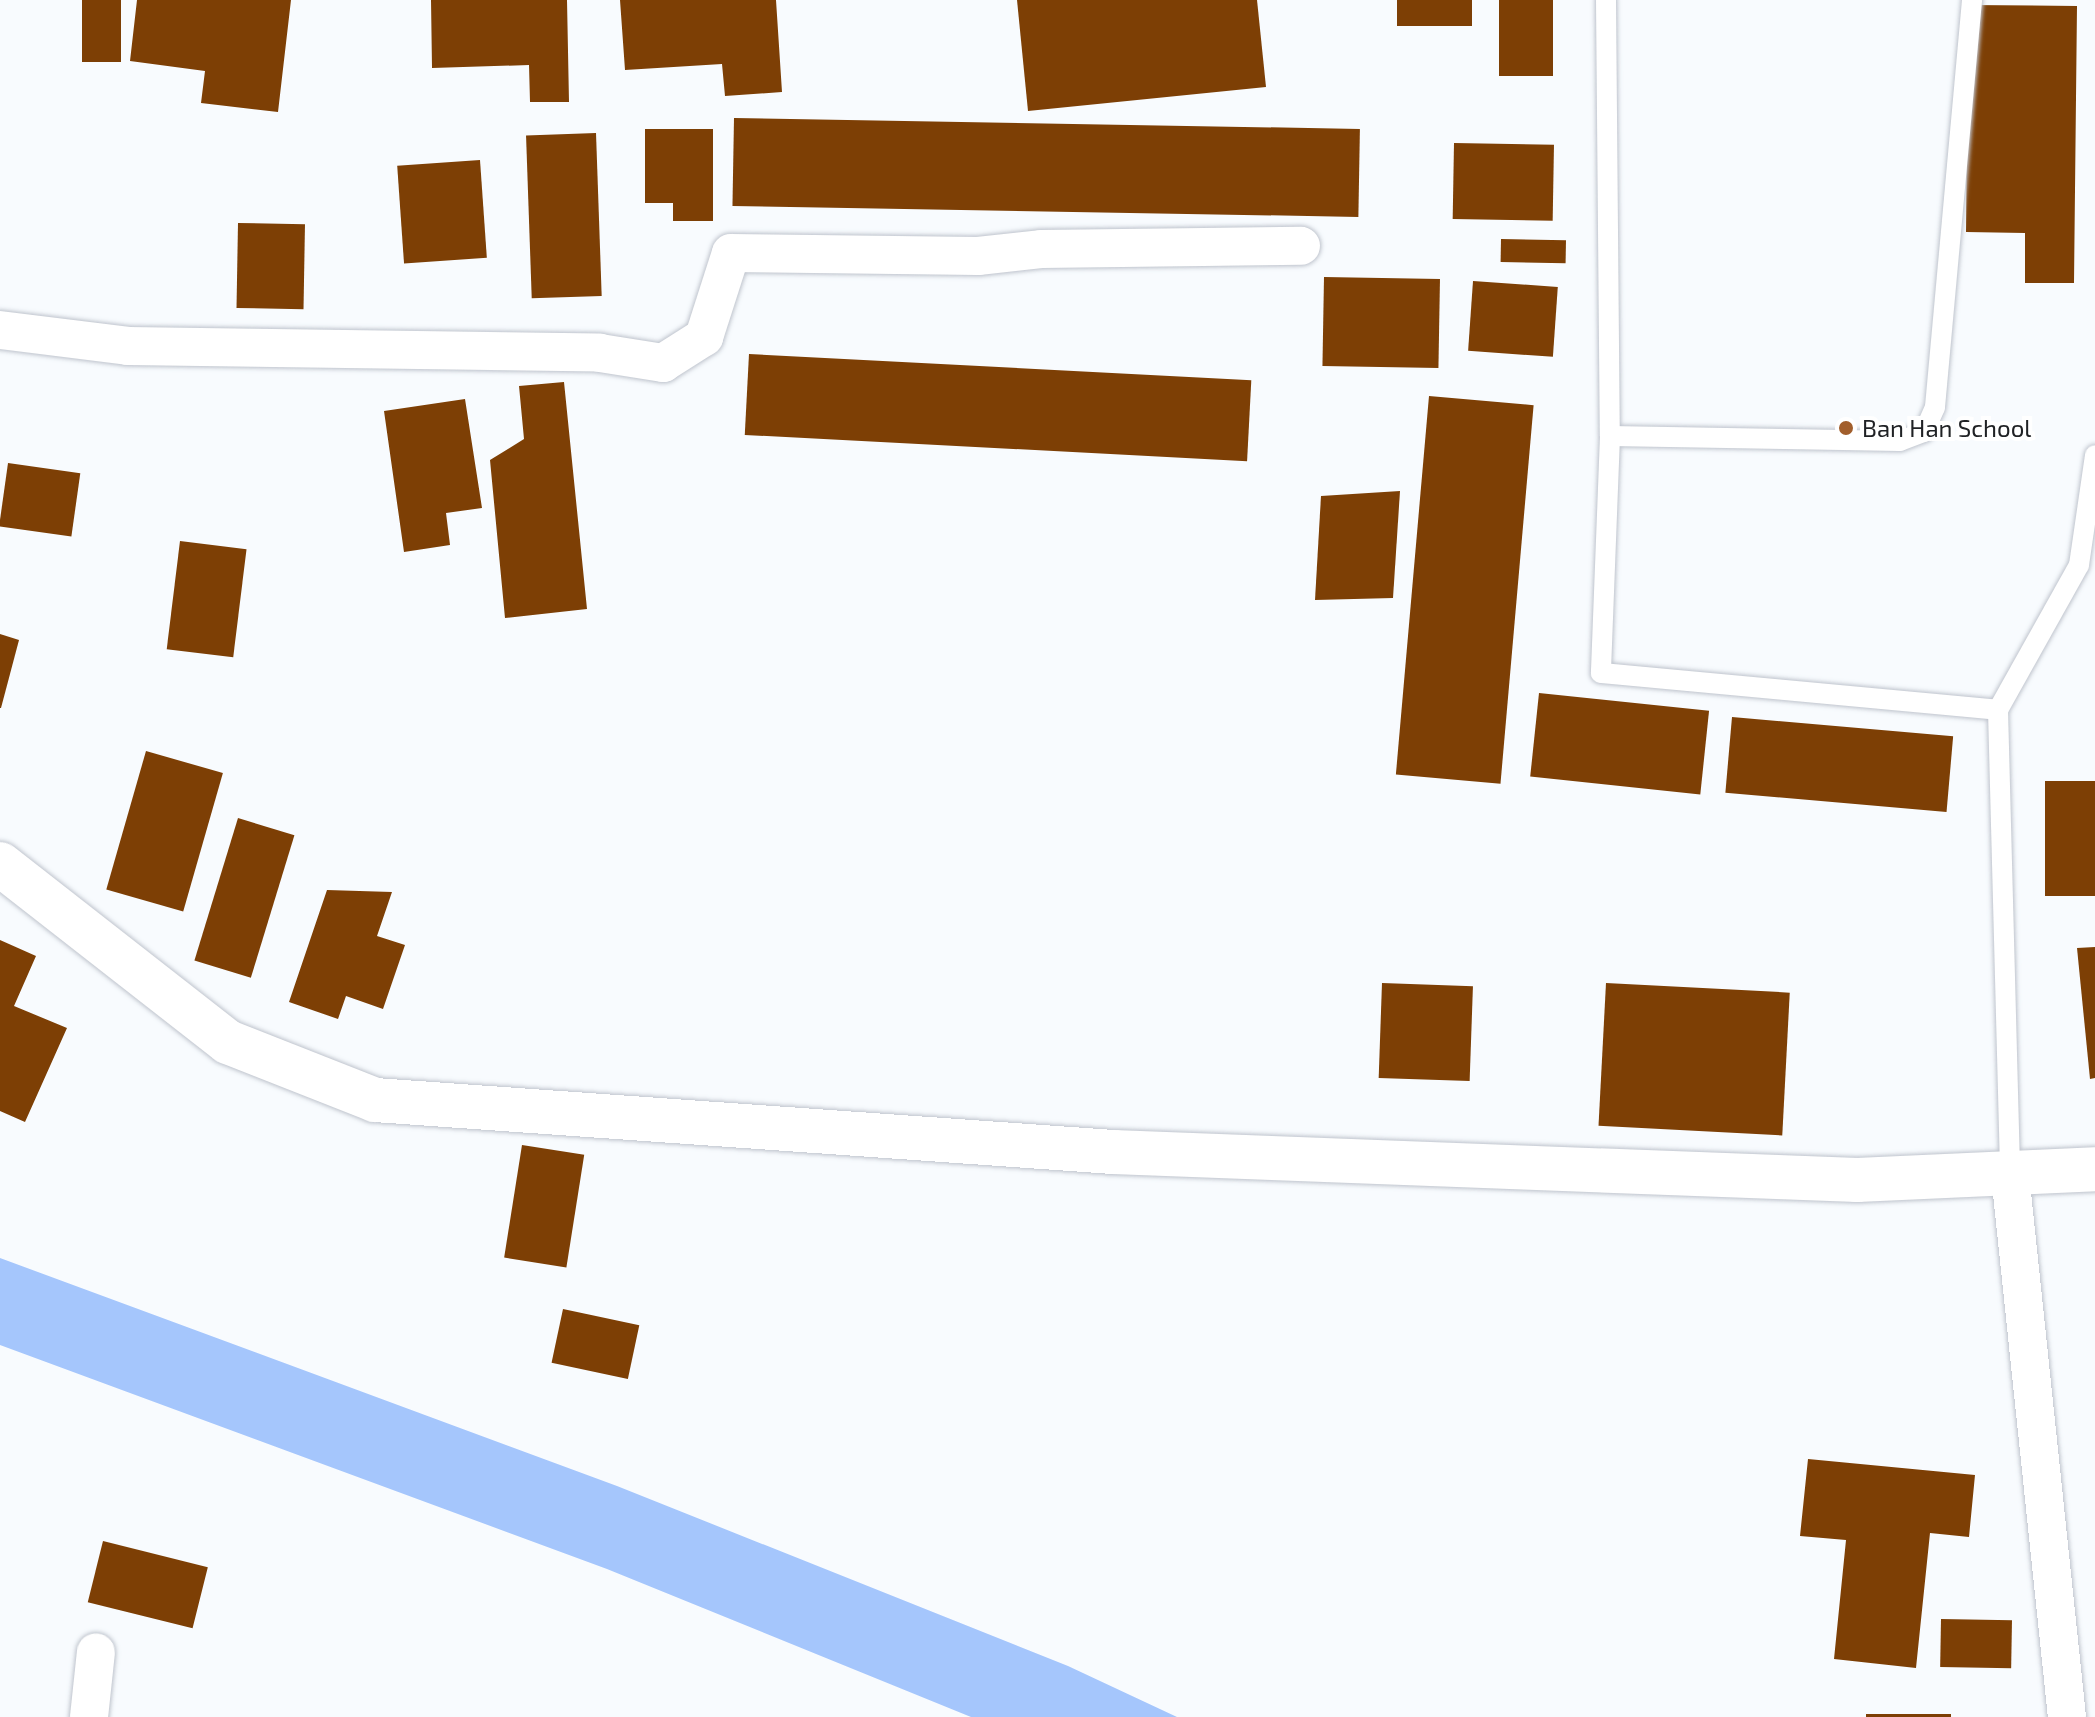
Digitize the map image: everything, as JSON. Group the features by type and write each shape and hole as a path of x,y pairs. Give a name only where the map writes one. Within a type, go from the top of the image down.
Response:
{"street":[{"path":"0,330 128,346 600,353 663,363 704,337 731,253 978,256 1041,249 1301,246"},
{"path":"0,864 228,1042 375,1100 1113,1152 1857,1180 2095,1169"},
{"path":"2010,1174 2066,1704"},
{"path":"89,1717 96,1652"}],"lane":[{"path":"1606,0 1610,436 1601,673 1998,710"},
{"path":"1610,436 1900,441 1924,432 1935,407 1972,0"},
{"path":"2010,1174 1998,710 2079,565 2095,455"}],"water":[{"path":"0,1258 617,1486 1068,1666 1177,1717 971,1717 607,1569 0,1345"}],"building":[{"path":"82,0 121,0 121,62 82,62"},
{"path":"137,0 291,0 278,112 201,103 205,71 130,61"},
{"path":"431,0 567,0 569,102 530,102 529,65 432,68"},
{"path":"620,0 776,0 782,92 725,96 722,64 625,70"},
{"path":"1017,0 1257,0 1266,87 1028,111"},
{"path":"1397,0 1472,0 1472,26 1397,26"},
{"path":"1499,0 1553,0 1553,76 1499,76"},
{"path":"1968,5 2077,6 2074,283 2025,283 2025,233 1966,232"},
{"path":"734,118 1360,129 1358,217 732,206"},
{"path":"645,129 713,129 713,221 673,221 673,203 645,203"},
{"path":"596,133 602,296 532,298 526,135"},
{"path":"1454,143 1554,145 1553,221 1453,219"},
{"path":"480,160 487,258 404,264 397,166"},
{"path":"238,223 305,224 304,309 237,308"},
{"path":"1501,239 1566,240 1566,263 1501,262"},
{"path":"1324,277 1440,279 1438,368 1322,366"},
{"path":"1473,281 1558,287 1553,357 1468,351"},
{"path":"749,354 1251,380 1247,461 745,435"},
{"path":"564,382 587,609 505,618 490,460 524,439 519,386"},
{"path":"1429,396 1534,405 1500,784 1396,775"},
{"path":"465,399 482,508 446,513 450,545 404,552 384,411"},
{"path":"8,463 80,473 71,537 0,527"},
{"path":"1400,491 1393,598 1315,600 1321,496"},
{"path":"180,541 247,549 233,657 167,649"},
{"path":"0,634 19,640 1,708 0,708"},
{"path":"1539,693 1709,711 1700,794 1530,777"},
{"path":"1732,717 1953,736 1947,812 1725,793"},
{"path":"146,751 223,773 183,911 106,889"},
{"path":"2045,781 2095,781 2095,896 2045,896"},
{"path":"238,818 294,835 251,978 194,960"},
{"path":"327,890 392,892 377,936 405,945 383,1009 346,996 338,1019 289,1002"},
{"path":"0,940 36,956 14,1006 67,1028 25,1122 0,1111"},
{"path":"2095,947 2095,1078 2090,1079 2077,948"},
{"path":"1382,983 1473,986 1470,1081 1379,1078"},
{"path":"1606,983 1790,993 1782,1135 1599,1126"},
{"path":"522,1145 584,1155 566,1267 504,1258"},
{"path":"563,1309 639,1325 628,1379 552,1363"},
{"path":"1808,1459 1975,1475 1969,1537 1930,1533 1916,1668 1834,1659 1846,1540 1800,1536"},
{"path":"103,1541 208,1567 193,1628 88,1602"},
{"path":"1941,1619 2012,1620 2011,1668 1940,1667"},
{"path":"1866,1714 1951,1714 1951,1717 1866,1717"}],"place":[{"name":"Ban Han School","path":"1846,428"}]}
